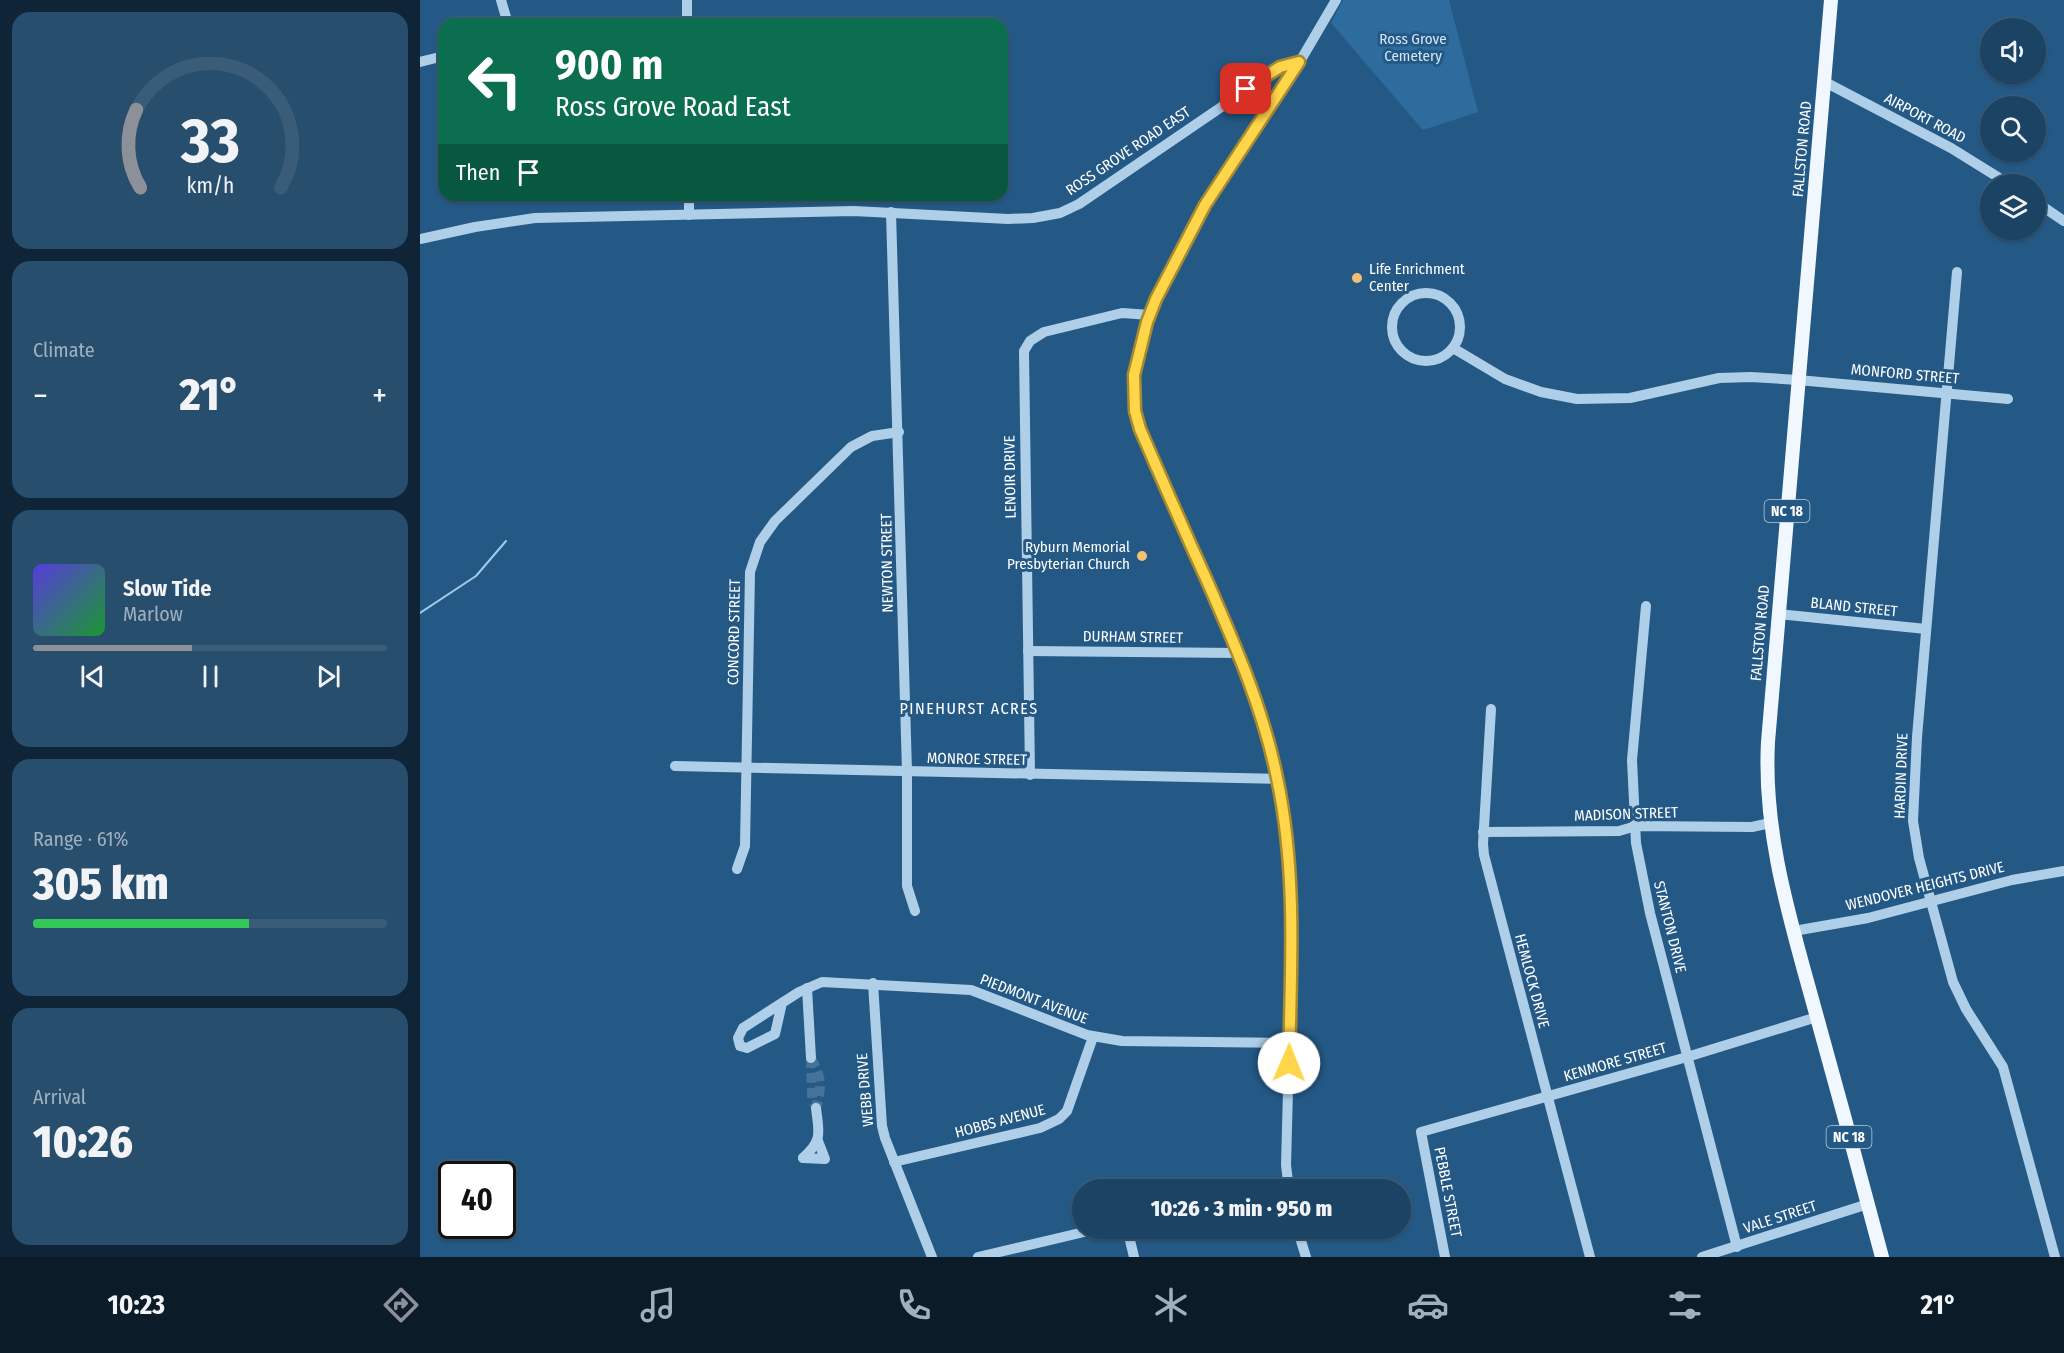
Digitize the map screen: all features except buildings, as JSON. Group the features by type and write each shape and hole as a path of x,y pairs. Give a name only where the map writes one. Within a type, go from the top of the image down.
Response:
{"main road":[{"name":"FALLSTON ROAD","path":"1831,0 1767,754 1770,823 1781,886 1882,1257"}],"street":[{"path":"501,0 506,18"},
{"path":"687,0 687,18"},
{"path":"1287,1179 1292,944 1289,865 1278,779 1261,719 1238,653 1140,429 1135,411 1134,375 1150,315 1203,209 1299,62 1336,0"},
{"path":"420,62 438,58"},
{"name":"ROSS GROVE ROAD EAST","path":"420,239 475,227 535,218 891,212 1008,219 1040,218 1060,213 1079,204 1280,67 1299,62"},
{"name":"AIRPORT ROAD","path":"1825,82 1951,148 1993,174"},
{"path":"689,201 689,215"},
{"path":"2046,209 2064,221"},
{"name":"NEWTON STREET","path":"891,212 899,432 907,772 907,886 915,911"},
{"name":"HARDIN DRIVE","path":"1957,272 1913,786 1913,821 1919,858 1953,982 1966,1009 2002,1067 2055,1257"},
{"path":"1424,293 1435,294 1446,299 1459,316 1461,327 1459,339 1453,348 1445,356 1423,361 1403,352 1396,343 1393,332 1396,310 1413,296 1424,293"},
{"name":"LENOIR DRIVE","path":"1030,775 1024,351 1030,341 1044,332 1122,313 1150,315"},
{"name":"MONFORD STREET","path":"1453,348 1505,379 1541,392 1577,399 1630,398 1719,378 1751,377 2008,399"},
{"name":"CONCORD STREET","path":"737,869 745,846 750,572 760,542 786,509 851,447 872,436 899,432"},
{"name":"STANTON DRIVE","path":"1646,606 1632,760 1636,843 1650,913 1737,1247"},
{"name":"BLAND STREET","path":"1778,614 1926,629"},
{"name":"DURHAM STREET","path":"1028,651 1238,653"},
{"name":"HEMLOCK DRIVE","path":"1491,709 1483,832 1484,855 1590,1257"},
{"name":"MONROE STREET","path":"675,766 1278,779"},
{"name":"MADISON STREET","path":"1483,832 1619,831 1636,826 1752,827 1770,823"},
{"name":"WENDOVER HEIGHTS DRIVE","path":"1794,931 1868,918 2012,880 2064,872"},
{"name":"PIEDMONT AVENUE","path":"778,1005 822,982 971,990 1093,1036 1122,1041 1289,1042"},
{"name":"WEBB DRIVE","path":"873,983 882,1126 932,1257"},
{"path":"807,988 811,1058"},
{"name":"KENMORE STREET","path":"1421,1132 1687,1057 1817,1017"},
{"name":"HOBBS AVENUE","path":"894,1162 1040,1128 1059,1119 1070,1106 1093,1036"},
{"path":"816,1108 818,1141"},
{"name":"PEBBLE STREET","path":"1421,1132 1445,1257"},
{"name":"VALE STREET","path":"1702,1257 1868,1204"},
{"path":"978,1257 1072,1235"},
{"path":"1130,1239 1134,1257"},
{"path":"1300,1239 1306,1257"}],"green space":[{"name":"Ross Grove Cemetery","path":"1343,0 1449,0 1478,112 1423,130 1331,23"}],"waterway":[{"path":"420,613 476,576 506,541"}],"tunnel":[{"path":"811,1058 820,1082 816,1108"},
{"path":"811,1058 812,1098 816,1108"}],"place":[{"name":"Life Enrichment Center","path":"1357,278"},
{"name":"Ryburn Memorial Presbyterian Church","path":"1142,556"}],"district":[{"name":"PINEHURST ACRES","path":"969,708"}],"route":[{"path":"1246,89 1280,67 1288,63 1299,62 1285,87 1205,205 1156,299 1136,363 1134,396 1140,429 1238,653 1272,753 1282,804 1289,865 1292,944 1289,1063"}]}
